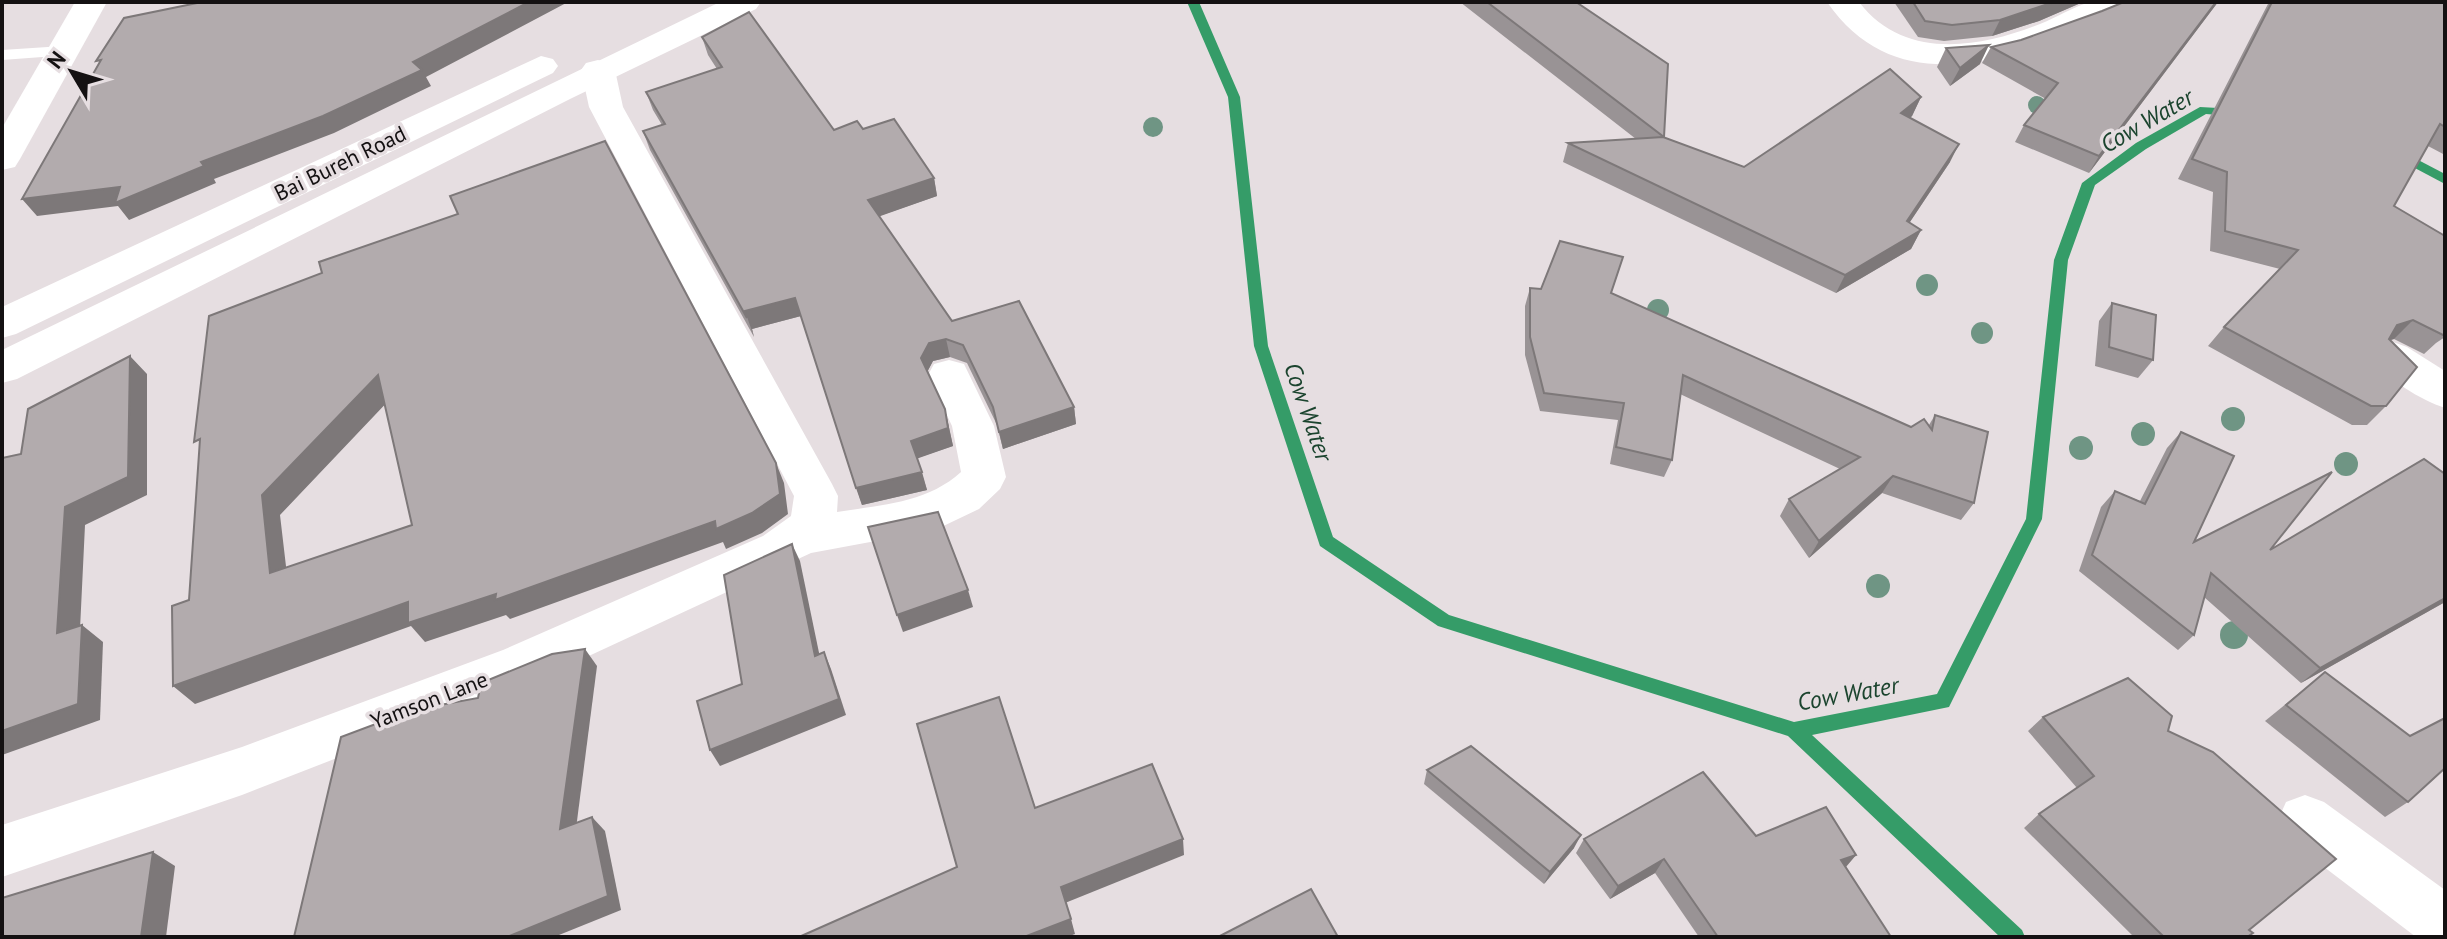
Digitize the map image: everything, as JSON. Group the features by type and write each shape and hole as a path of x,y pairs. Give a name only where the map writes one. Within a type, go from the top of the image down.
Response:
{"main road":[{"path":"2,159 91,2"},
{"name":"Bai Bureh Road","path":"2,324 677,2"},
{"path":"2,368 269,238 598,70 745,2"},
{"path":"1843,2 1853,18 1889,44 1938,55 1986,52 2118,2"},
{"path":"598,70 606,107 809,516"},
{"path":"2393,357 2445,392"},
{"name":"Yamson Lane","path":"2,851 242,771 520,665 809,516 919,517 963,497 984,477 973,426 949,375"},
{"path":"2305,820 2445,924"}],"lane":[{"path":"2,55 63,51"}],"building":[{"path":"202,2 529,2 413,62 422,70 323,116 201,162 204,166 115,203 120,187 22,199 101,60 96,61 124,18"},
{"path":"1487,2 1576,2 1668,64 1664,137"},
{"path":"1913,2 2054,2 2000,20 1952,25 1925,21"},
{"path":"2124,2 2216,2 2099,156 2024,125 2058,83 1991,47 2021,40"},
{"path":"2272,2 2445,2 2445,127 2440,124 2394,206 2445,236 2445,333 2443,335 2413,320 2397,325 2389,339 2417,367 2386,406 2371,406 2224,327 2298,250 2225,231 2227,172 2192,159"},
{"path":"749,12 834,130 857,121 863,129 894,119 934,178 868,200 952,321 1019,301 1074,407 999,432 993,407 963,345 946,339 929,343 921,358 945,409 948,428 911,441 922,472 856,488 795,298 745,311 747,318 643,131 665,124 646,92 722,67 702,37"},
{"path":"1989,45 1960,68 1946,48"},
{"path":"1890,69 1921,97 1901,113 1959,144 1907,221 1921,230 1845,275 1568,143 1663,137 1744,167"},
{"path":"605,141 776,463 780,494 752,513 716,529 715,521 495,600 496,594 408,623 408,602 173,686 172,606 189,600 200,439 194,442 209,316 322,273 319,262 458,214 450,196","holes":["378,375 412,525 270,573 262,495"]},
{"path":"1560,241 1623,257 1611,293 1911,427 1924,419 1932,430 1935,415 1988,432 1974,503 1893,476 1819,541 1789,499 1860,457 1683,375 1672,460 1616,447 1624,403 1544,393 1530,337 1530,288 1541,289"},
{"path":"2112,303 2156,315 2153,360 2109,347"},
{"path":"130,356 128,477 65,507 57,633 82,625 78,704 2,731 2,458 21,454 28,409"},
{"path":"2181,432 2234,456 2194,542 2332,472 2270,550 2424,459 2445,474 2445,598 2320,668 2211,573 2194,635 2092,555 2115,491 2145,504"},
{"path":"938,512 968,590 897,615 868,527"},
{"path":"792,544 815,656 824,652 839,699 710,750 697,701 742,684 724,575"},
{"path":"585,649 560,829 592,817 608,896 507,937 294,937 341,737 413,710 478,698 481,683 552,654"},
{"path":"2325,672 2410,736 2445,718 2445,768 2408,802 2286,705"},
{"path":"2128,678 2172,716 2168,731 2213,752 2336,859 2249,930 2253,933 2247,937 2164,937 2039,814 2094,776 2043,717"},
{"path":"999,697 1035,808 1152,764 1183,839 1061,887 1071,919 1024,937 799,937 957,867 917,724"},
{"path":"1471,746 1581,835 1550,872 1427,770"},
{"path":"1703,772 1756,836 1826,807 1856,855 1841,860 1891,937 1718,937 1664,859 1618,886 1584,839"},
{"path":"153,852 141,937 2,937 2,898"},
{"path":"1311,889 1338,937 1218,937"}],"waterway":[{"name":"Cow Water","path":"1193,2 1234,97 1261,346 1326,541 1444,621 1794,730"},
{"name":"Cow Water","path":"1794,730 1943,701 2034,519 2061,260 2089,183 2141,146 2204,110 2232,112"},
{"name":"Cow Water","path":"2401,155 2445,180"},
{"path":"1794,730 2015,937"}]}
